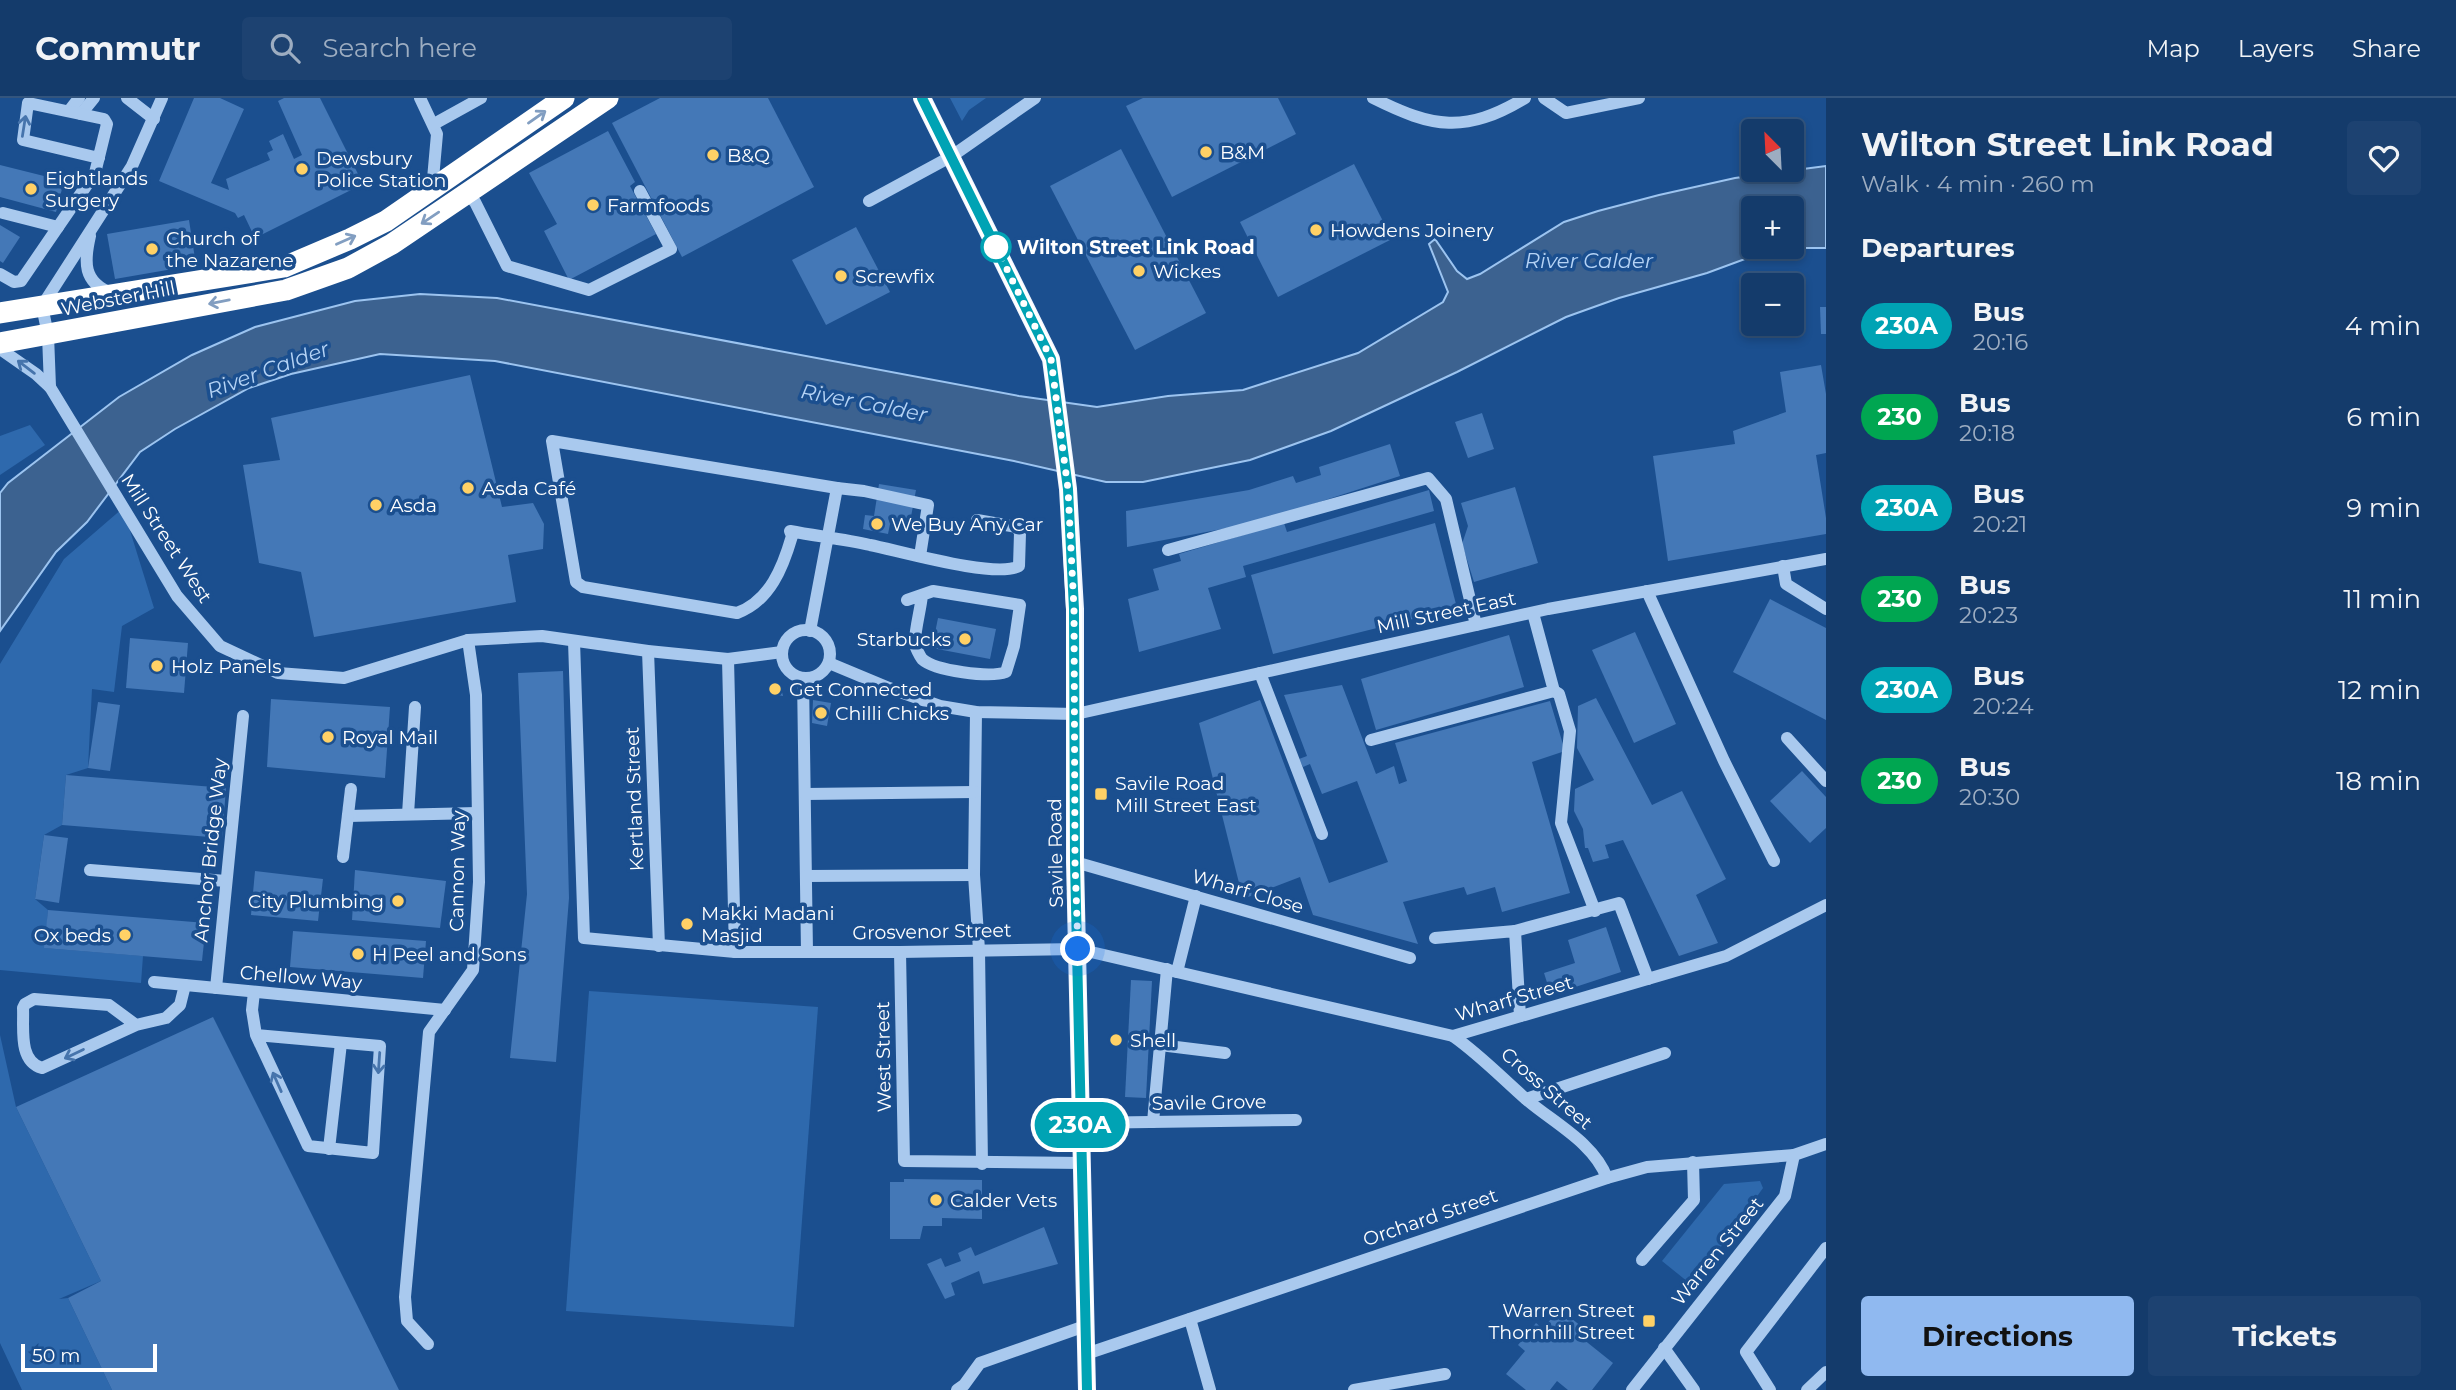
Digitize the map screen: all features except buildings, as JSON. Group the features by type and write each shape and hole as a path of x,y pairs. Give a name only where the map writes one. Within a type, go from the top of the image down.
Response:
{"highway":[{"name":"Webster Hill","path":"0,313 284,267 386,221 565,98"},
{"name":"Webster Hill","path":"0,343 286,290 348,268 391,244 608,98"}],"main road":[{"name":"Savile Road","path":"922,98 1051,359 1068,489 1074,609 1075,862 1087,1390"}],"street":[{"path":"75,112 79,98"},
{"path":"75,112 94,98"},
{"path":"127,98 154,119"},
{"path":"42,306 132,166 162,98"},
{"path":"420,98 437,134 432,190"},
{"path":"434,124 481,98"},
{"path":"869,201 952,156 1035,98"},
{"path":"1373,98 1410,117 1442,124 1476,121 1504,111 1525,98"},
{"path":"1544,98 1566,113 1639,98"},
{"path":"0,274 14,282 21,281 95,173 99,158 107,120 29,100 23,140 99,158"},
{"path":"466,194 475,202 508,266 589,290 671,249 640,191"},
{"path":"3,214 58,227"},
{"path":"92,229 86,265 92,279 101,289 115,294"},
{"name":"Mill Street West","path":"42,306 48,335 50,387"},
{"name":"Mill Street West","path":"0,349 50,387 177,596 220,646 278,673 344,678 468,640 542,636 728,659 782,652"},
{"path":"920,556 928,505 864,491 552,442 576,582 583,587 737,613 753,606 782,567 792,536 790,531 920,556 995,569 1011,570 1019,566 1020,533 1017,527 977,520"},
{"path":"1168,550 1428,478 1446,499 1476,625"},
{"path":"810,631 837,488"},
{"name":"Mill Street East","path":"1076,714 1533,613 1826,559"},
{"path":"1783,566 1786,584 1826,609"},
{"path":"907,600 933,591 1020,605 1014,646 1006,672 997,676 978,675 934,665 921,658 915,644 922,595"},
{"path":"1647,592 1724,761 1774,861"},
{"path":"1533,613 1553,691"},
{"path":"810,631 823,636 827,642 830,649 829,663 816,677 803,678 789,671 782,659 782,652 794,633 810,631"},
{"name":"Cannon Way","path":"428,1344 407,1321 405,1297 429,1032 473,970 479,882 476,695 468,640"},
{"name":"Grosvenor Street","path":"574,641 584,939 735,952 900,953 1078,949"},
{"name":"Kertland Street","path":"649,651 659,946"},
{"path":"728,659 735,952"},
{"path":"829,663 940,706 976,712 1076,714"},
{"path":"1260,673 1322,834"},
{"path":"803,678 807,952"},
{"path":"1371,740 1553,691 1559,694 1570,731 1561,823 1595,911"},
{"path":"408,814 415,707"},
{"path":"976,712 974,875 979,950 982,1164 1082,1163"},
{"name":"Anchor Bridge Way","path":"216,988 243,716"},
{"path":"1787,737 1826,780"},
{"path":"343,857 351,789"},
{"path":"805,794 975,792"},
{"path":"348,816 477,813"},
{"name":"Wharf Close","path":"1075,862 1410,958"},
{"path":"90,870 226,881"},
{"path":"806,876 974,875"},
{"path":"1153,1122 1160,1045 1172,970 1196,897"},
{"path":"1435,938 1515,931 1595,911 1619,902 1647,979"},
{"name":"Wharf Street","path":"1078,949 1453,1036 1726,956 1826,905"},
{"path":"1515,931 1520,1016"},
{"name":"West Street","path":"900,953 904,1161 982,1164"},
{"name":"Chellow Way","path":"154,982 445,1010"},
{"path":"136,1025 109,1005 34,999 23,1008 25,1051 32,1063 42,1068 136,1025 156,1021 174,1013 180,1005 185,985"},
{"path":"254,992 251,1010 256,1035 308,1146 373,1153 380,1046 256,1035"},
{"name":"Cross Street","path":"1453,1036 1594,1154 1607,1178"},
{"path":"329,1149 341,1043"},
{"path":"1160,1045 1225,1053"},
{"path":"1526,1099 1665,1053"},
{"name":"Savile Grove","path":"1080,1123 1296,1120"},
{"path":"1794,1155 1826,1144"},
{"name":"Orchard Street","path":"1086,1354 1607,1178 1647,1167 1794,1155"},
{"name":"Warren Street","path":"1632,1390 1785,1196 1794,1155"},
{"path":"1642,1260 1694,1200 1693,1162"},
{"path":"1770,1390 1746,1352 1826,1248"},
{"path":"1190,1319 1210,1390"},
{"path":"957,1390 980,1363 1085,1326"},
{"path":"1664,1348 1694,1390"},
{"path":"1807,1390 1826,1372"},
{"path":"1353,1390 1444,1374"}],"shaded area":[{"path":"950,98 986,98 969,110 962,121"},
{"path":"30,425 45,445 0,475 0,436"},
{"path":"123,508 154,608 122,626 114,692 92,689 88,768 66,775 62,825 44,835 35,899 48,910 45,948 143,956 141,983 0,970 0,664 64,559"},
{"path":"589,991 818,1007 794,1327 566,1311"},
{"path":"0,1035 16,1107 101,1281 59,1299 68,1298 112,1390 22,1390 0,1343"},
{"path":"1760,1181 1763,1188 1693,1286 1662,1261 1724,1184"}],"water":[{"name":"River Calder","path":"1826,166 1826,248 1804,248 1804,196 1741,196 1741,259 1745,259 1566,317 1331,431 1250,460 1143,482 1106,482 1014,461 495,361 380,354 291,374 249,388 175,429 140,452 87,522 56,552 0,631 0,493 8,483 119,397 192,355 255,327 355,301 420,294 497,298 1019,396 1097,407 1168,396 1243,390 1358,353 1443,302 1448,292 1429,244 1435,239 1457,271 1467,279 1480,274 1564,222 1659,195 1741,177 1741,182 1804,182 1804,169"}],"bus line":[{"name":"230A","path":"922,98 1051,359 1068,489 1074,609 1075,862 1087,1390"}],"place":[{"name":"B&M","path":"1206,152"},
{"name":"B&Q","path":"713,155"},
{"name":"Dewsbury Police Station","path":"302,169"},
{"name":"Eightlands Surgery","path":"31,189"},
{"name":"Farmfoods","path":"593,205"},
{"name":"Howdens Joinery","path":"1316,230"},
{"name":"Wilton Street Link Road","path":"996,247"},
{"name":"Church of the Nazarene","path":"152,249"},
{"name":"Wickes","path":"1139,271"},
{"name":"Screwfix","path":"841,276"},
{"name":"Asda Café","path":"468,488"},
{"name":"Asda","path":"376,505"},
{"name":"We Buy Any Car","path":"877,524"},
{"name":"Starbucks","path":"965,639"},
{"name":"Holz Panels","path":"157,666"},
{"name":"Get Connected","path":"775,689"},
{"name":"Chilli Chicks","path":"821,713"},
{"name":"Royal Mail","path":"328,737"},
{"name":"Savile Road Mill Street East","path":"1101,794"},
{"name":"City Plumbing","path":"398,901"},
{"name":"Makki Madani Masjid","path":"687,924"},
{"name":"Ox beds","path":"125,935"},
{"name":"H Peel and Sons","path":"358,954"},
{"name":"Shell","path":"1116,1040"},
{"name":"Calder Vets","path":"936,1200"},
{"name":"Warren Street Thornhill Street","path":"1649,1321"}],"route":[{"path":"996,247 1051,359 1068,489 1074,609 1078,949"}]}
